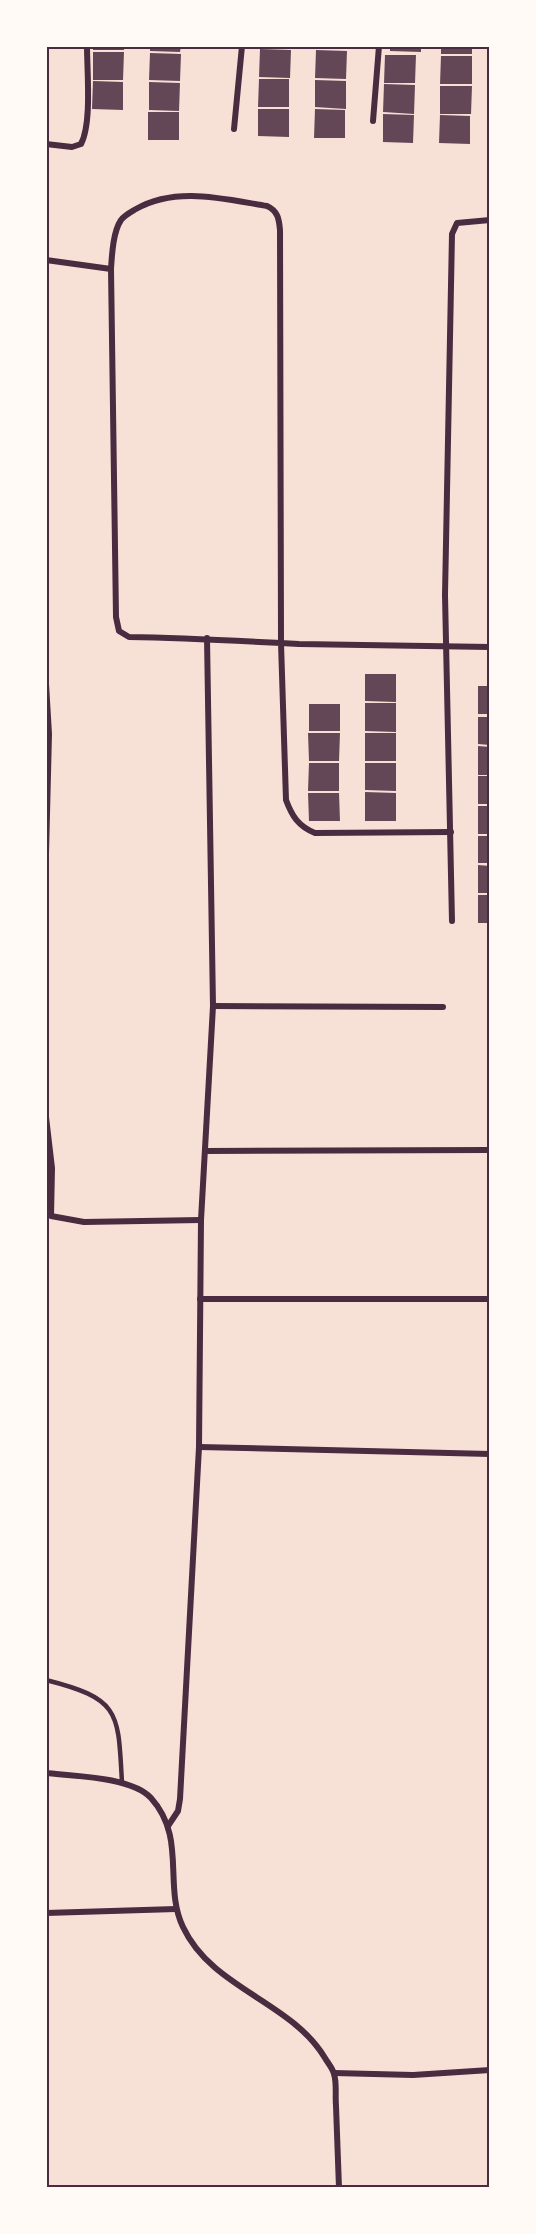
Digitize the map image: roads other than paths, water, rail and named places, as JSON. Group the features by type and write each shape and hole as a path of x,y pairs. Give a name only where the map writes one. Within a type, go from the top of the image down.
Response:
{"street":[{"path":"46,144 72,147 81,144 84,137 87,117 87,46"},
{"path":"234,129 242,46"},
{"path":"373,122 379,46"},
{"path":"452,832 315,833 298,823 286,800 281,643 280,242 277,214 267,206 200,195 146,203 123,217 117,227 111,269 117,626 119,631 129,637 207,638 281,643 489,647"},
{"path":"452,921 452,832 445,583 452,230 457,223 489,220"},
{"path":"46,260 111,269"},
{"path":"168,1826 178,1811 180,1799 199,1448 201,1220 213,1006 207,638"},
{"path":"46,684 49,734 46,854"},
{"path":"213,1006 443,1007"},
{"path":"46,1117 52,1168 49,1216 84,1222 201,1220"},
{"path":"206,1151 489,1150"},
{"path":"200,1299 489,1299"},
{"path":"199,1448 489,1454"},
{"path":"46,1773 122,1783 142,1790 151,1798 168,1826 173,1846 176,1909 197,1950 212,1966 240,1988 297,2027 318,2046 334,2073 339,2187"},
{"path":"46,1913 176,1909"},
{"path":"334,2073 413,2075 489,2070"}],"lane":[{"path":"46,1680 77,1688 102,1702 111,1711 119,1732 122,1783"}]}
